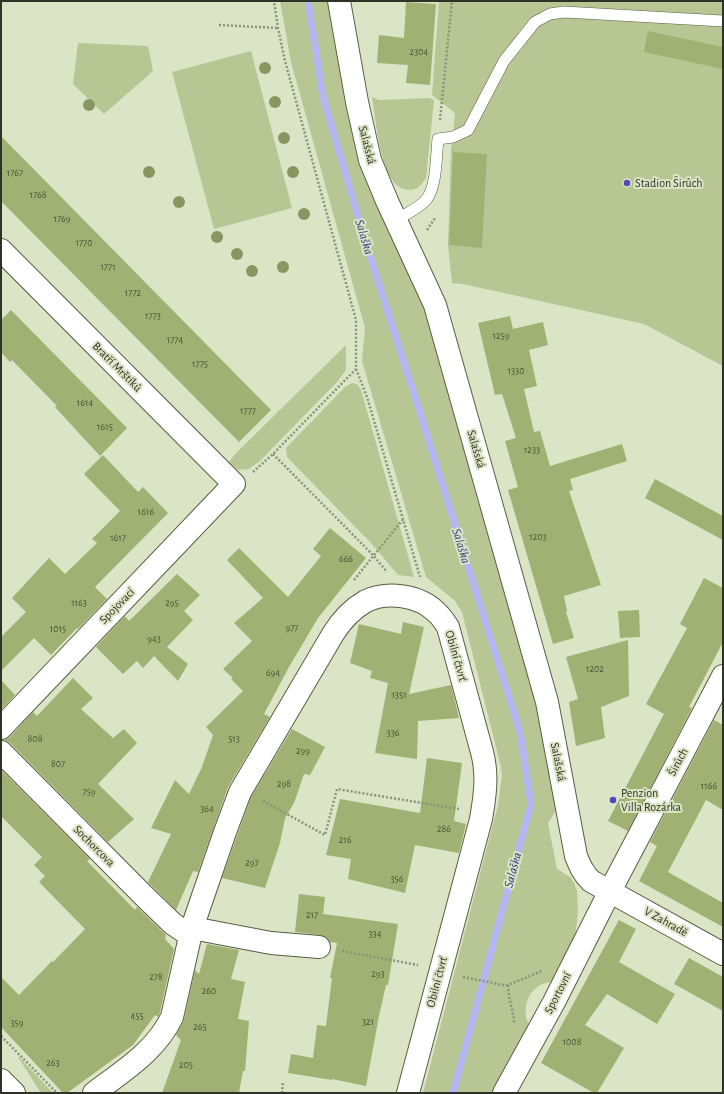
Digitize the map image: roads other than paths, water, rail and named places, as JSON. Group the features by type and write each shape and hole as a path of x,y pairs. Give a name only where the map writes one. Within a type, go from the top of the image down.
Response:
{"street":[{"name":"Salašská","path":"339,1 355,95 370,160 435,304 547,702 576,856 584,874 590,881 610,891"},
{"name":"Bratří Mrštíků","path":"1,250 234,484"},
{"name":"Spojovací","path":"1,728 234,484"},
{"name":"Obilní čtvrť","path":"94,1093 143,1056 167,1028 172,1017 192,932 225,832 242,789 333,634 343,620 360,606 373,599 390,596 406,597 417,600 436,611 448,627 485,762 486,785 482,813 408,1093"},
{"name":"Širůch","path":"610,891 723,676"},
{"name":"Sochorcova","path":"1,752 173,924 192,932"},
{"name":"V Zahradě","path":"610,891 723,954"},
{"name":"Sportovní","path":"504,1093 528,1050 610,891"},
{"path":"192,932 272,943 319,947"},
{"path":"1,1080 14,1093"}],"lane":[{"path":"396,220 420,205 430,195 433,185 438,139 453,137 468,130 504,61 535,22 550,14 564,12 723,21"}],"waterway":[{"name":"Salaška","path":"308,1 323,97 368,250 520,732 531,804 453,1093"}],"place":[{"name":"Stadion Širůch","path":"627,183"},
{"name":"Penzion Villa Rozárka","path":"613,800"}]}
